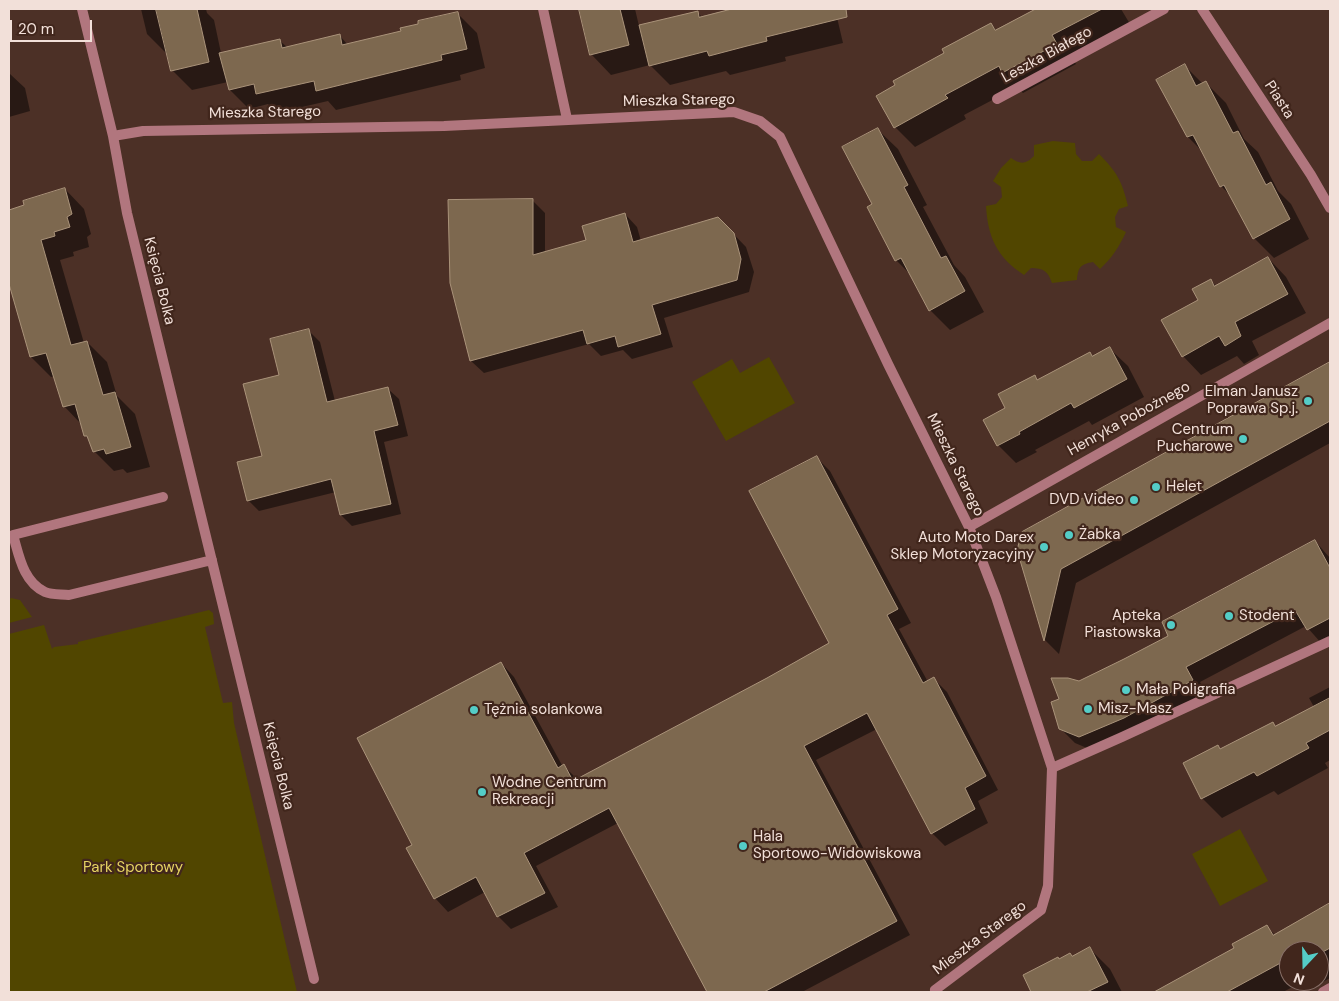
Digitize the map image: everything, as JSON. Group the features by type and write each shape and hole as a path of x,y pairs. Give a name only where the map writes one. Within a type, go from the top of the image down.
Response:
{"street":[{"name":"Księcia Bolka","path":"82,9 113,136 127,213 314,979"},
{"path":"542,9 567,119"},
{"name":"Leszka Białego","path":"997,99 1164,9"},
{"name":"Piasta","path":"1202,9 1311,175 1330,208"},
{"name":"Mieszka Starego","path":"113,136 143,131 444,126 734,112 760,121 780,137 969,527 993,589 1052,768 1048,886 1041,910 936,991"},
{"name":"Henryka Pobożnego","path":"969,527 1330,323"},
{"path":"13,535 163,498"},
{"path":"9,524 24,570 34,584 46,592 69,595 212,560"},
{"path":"1052,768 1330,641"},
{"path":"1323,992 1330,988"}],"green space":[{"path":"1053,141 1075,143 1076,154 1082,161 1092,161 1099,154 1118,177 1128,206 1119,209 1115,217 1116,227 1126,232 1115,252 1104,265 1100,269 1093,262 1082,265 1078,272 1077,280 1052,283 1047,273 1039,269 1031,268 1024,275 1001,254 989,228 986,206 996,204 1002,197 1001,187 993,181 1001,168 1011,158 1020,162 1028,161 1034,156 1034,145"},
{"path":"769,357 795,403 726,441 692,382 732,359 740,373"},
{"path":"11,598 20,600 32,617 9,623 9,600"},
{"name":"Park Sportowy","path":"209,610 213,613 214,624 205,627 223,703 232,702 234,723 297,992 9,992 9,634 44,625 52,649"},
{"path":"1240,829 1268,881 1220,906 1192,854"}],"building":[{"path":"156,9 197,9 209,62 171,71"},
{"path":"579,9 620,9 629,45 590,55"},
{"path":"732,9 846,9 847,17 766,37 767,41 709,56 707,51 649,66 639,25 698,11 699,17"},
{"path":"1036,9 1102,9 1052,35 1057,44 1002,73 999,66 945,95 948,98 894,128 876,96 895,85 893,81 944,53 942,49 991,23 995,30"},
{"path":"458,12 467,49 441,55 442,60 316,91 314,81 256,94 254,84 229,90 219,53 280,39 282,48 340,34 342,45 401,31 400,28 418,24 418,21"},
{"path":"1185,64 1196,86 1206,81 1233,133 1238,131 1266,185 1271,182 1290,219 1253,239 1224,185 1220,187 1193,135 1187,137 1156,80"},
{"path":"878,128 908,185 904,187 941,258 946,256 965,291 929,311 901,258 895,261 867,207 872,204 842,147"},
{"path":"65,188 72,214 67,217 70,227 54,232 55,236 41,240 71,345 87,341 103,395 115,392 131,447 106,454 104,449 93,452 87,436 84,436 75,404 63,407 46,353 30,357 9,284 9,210 24,205 23,201"},
{"path":"533,199 533,255 586,240 582,226 625,213 633,242 718,217 734,233 741,259 737,280 652,305 661,334 618,347 615,336 587,344 583,330 470,361 450,283 448,200"},
{"path":"1268,257 1288,294 1235,322 1241,336 1225,346 1219,336 1182,357 1161,320 1198,300 1192,289 1211,279 1214,286"},
{"path":"309,329 327,402 388,387 398,425 374,431 391,504 340,515 331,479 247,501 237,462 262,456 243,384 279,375 270,339"},
{"path":"1110,347 1127,379 1074,408 1071,403 997,446 983,420 1005,408 998,394 1035,375 1037,380 1090,352 1092,356"},
{"path":"1330,362 1330,421 1061,569 1044,641 1017,550 1022,532"},
{"path":"817,456 898,609 887,615 923,683 934,677 986,776 965,788 975,809 931,834 867,713 804,746 897,921 764,992 707,992 609,808 524,853 545,893 497,917 476,877 434,899 406,848 412,845 357,738 501,662 558,768 564,764 573,781 829,643 749,491"},
{"path":"1315,540 1330,568 1330,618 1307,630 1295,610 1186,667 1193,680 1124,718 1079,737 1059,729 1051,702 1059,699 1051,678 1068,678 1079,681 1168,636 1162,622"},
{"path":"1330,698 1330,730 1306,743 1309,748 1257,776 1254,772 1201,799 1183,763 1218,745 1220,749 1273,722 1275,726"},
{"path":"1330,903 1329,949 1329,941 1279,941 1279,964 1227,992 1154,992 1234,948 1232,944 1267,925 1273,935"},
{"path":"1090,947 1108,982 1087,992 1031,992 1023,975 1058,957 1059,959 1070,953 1072,956"}],"place":[{"name":"Elman Janusz Poprawa Sp.j.","path":"1308,401"},
{"name":"Centrum Pucharowe","path":"1243,439"},
{"name":"Helet","path":"1156,487"},
{"name":"DVD Video","path":"1134,500"},
{"name":"Żabka","path":"1069,535"},
{"name":"Auto Moto Darex Sklep Motoryzacyjny","path":"1044,547"},
{"name":"Stodent","path":"1229,616"},
{"name":"Apteka Piastowska","path":"1171,625"},
{"name":"Mała Poligrafia","path":"1126,690"},
{"name":"Misz-Masz","path":"1088,709"},
{"name":"Tężnia solankowa","path":"474,710"},
{"name":"Wodne Centrum Rekreacji","path":"482,792"},
{"name":"Hala Sportowo-Widowiskowa","path":"743,846"}]}
